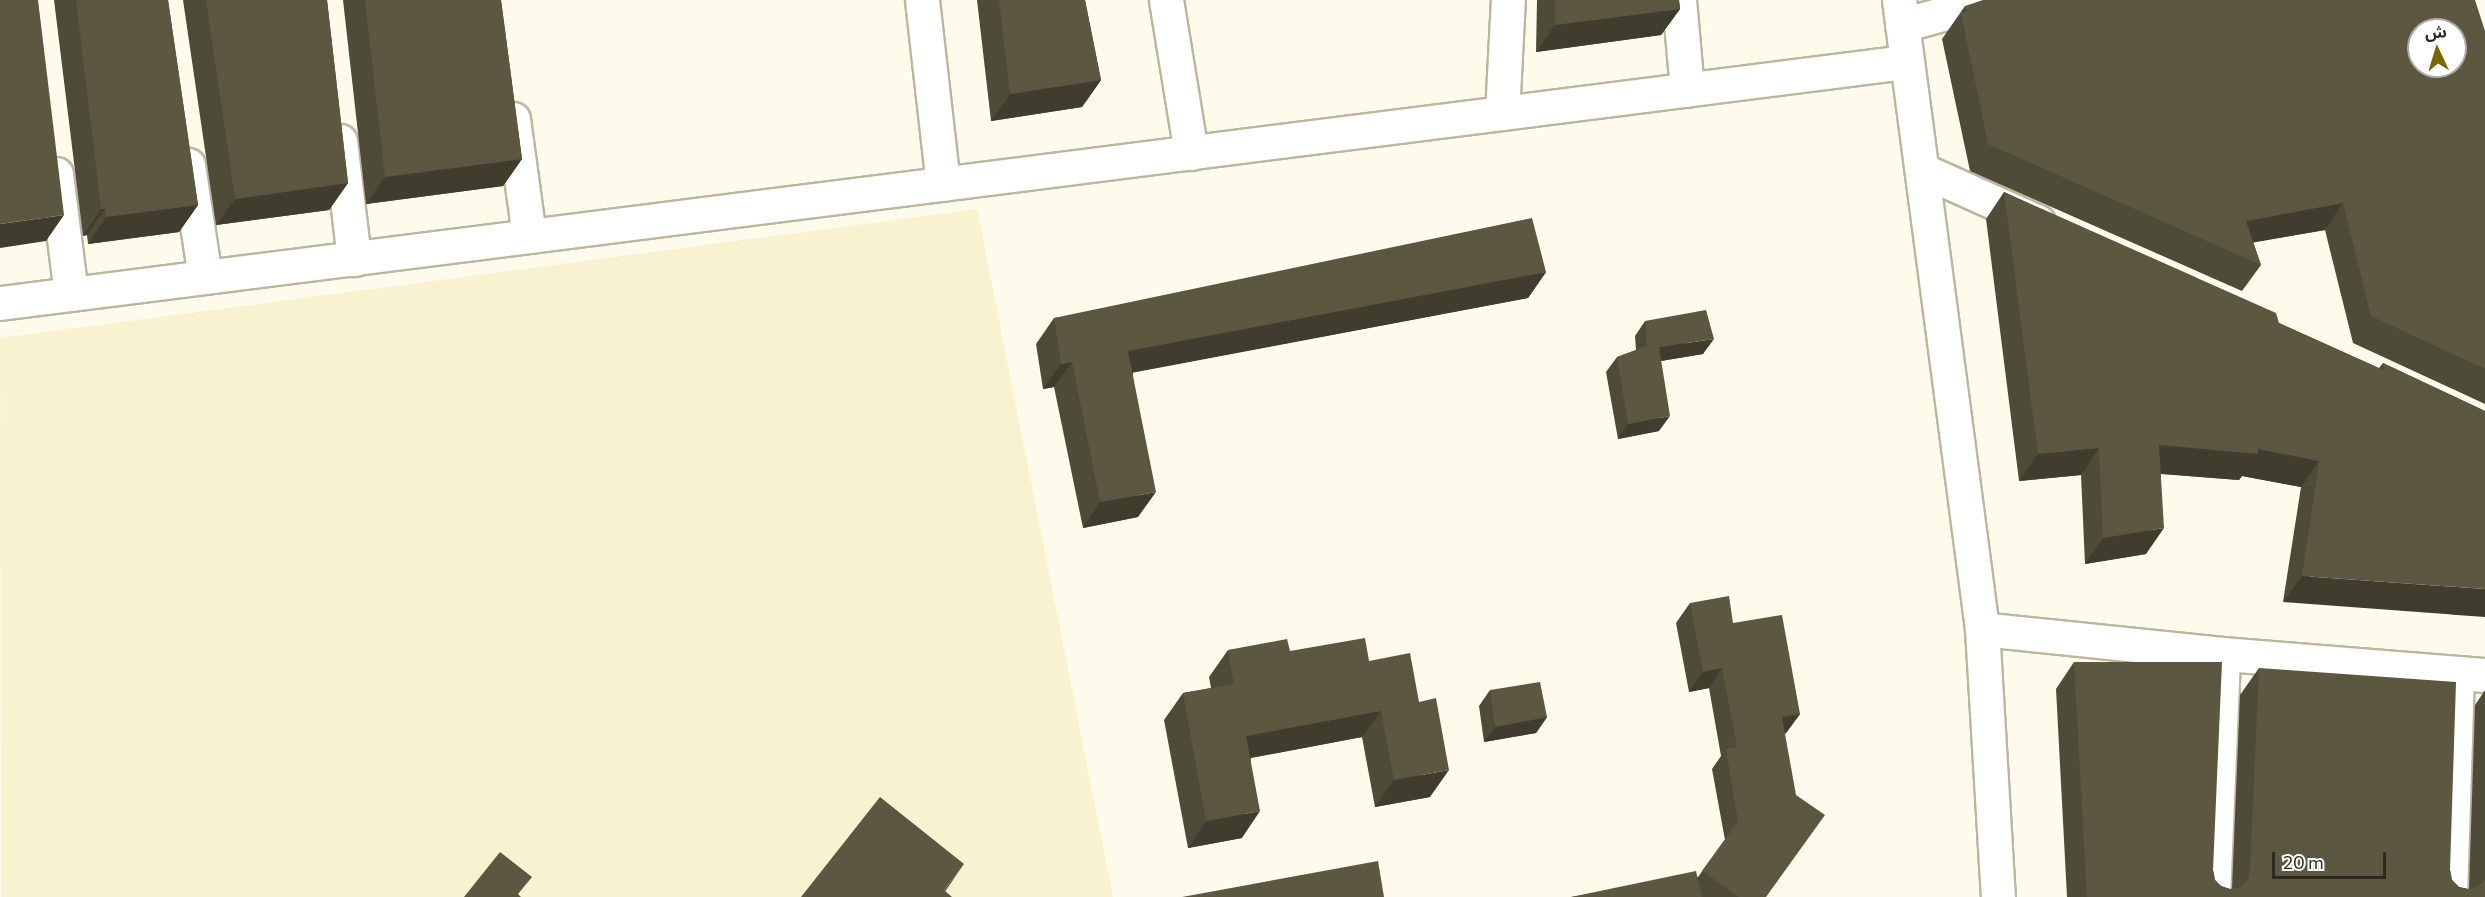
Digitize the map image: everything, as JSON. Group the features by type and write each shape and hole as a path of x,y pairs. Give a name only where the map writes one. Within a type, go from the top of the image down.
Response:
{"street":[{"path":"922,0 943,184"},
{"path":"1166,0 1191,153"},
{"path":"1502,113 1508,0"},
{"path":"1678,0 1687,90"},
{"path":"1993,0 1900,13 1982,629 1998,897"},
{"path":"0,303 1906,62"},
{"path":"510,94 529,236"},
{"path":"336,106 354,259"},
{"path":"184,139 205,277"},
{"path":"52,141 71,294"},
{"path":"1922,170 2062,232"},
{"path":"1982,629 2223,654 2471,674 2450,897"},
{"path":"2213,897 2223,654"}],"shaded area":[{"path":"977,209 1113,897 1,897 0,338"}],"building":[{"path":"0,0 38,0 64,215 0,224"},
{"path":"76,0 168,0 198,205 106,217 105,209 101,209"},
{"path":"206,0 327,0 348,183 235,199"},
{"path":"365,0 501,0 522,159 385,177"},
{"path":"999,0 1085,0 1101,80 1010,94"},
{"path":"1555,0 1679,0 1680,9 1555,25"},
{"path":"1983,0 2475,0 2485,31 2485,369 2371,316 2343,203 2246,221 2261,265 1988,144 1961,13 1967,11 1965,6"},
{"path":"2004,192 2276,313 2279,323 2385,371 2383,363 2485,411 2485,589 2302,576 2319,461 2258,449 2258,454 2159,445 2164,528 2103,538 2099,448 2038,454"},
{"path":"1532,218 1546,272 1128,351 1156,492 1100,502 1072,362 1061,364 1054,318"},
{"path":"1706,310 1714,339 1659,347 1670,416 1628,424 1617,357 1647,346 1645,321"},
{"path":"1729,596 1733,623 1782,615 1800,714 1782,717 1796,795 1825,815 1766,897 1739,897 1702,871 1738,821 1726,749 1737,747 1722,668 1703,672 1690,603"},
{"path":"1365,638 1369,661 1410,653 1419,702 1436,698 1449,770 1394,780 1381,711 1246,736 1260,811 1206,821 1183,693 1234,684 1228,650 1287,639 1290,651"},
{"path":"2074,662 2222,662 2213,870 2215,880 2221,886 2230,889 2241,887 2248,880 2250,871 2259,668 2456,682 2450,870 2452,880 2459,887 2468,889 2478,887 2485,879 2485,897 2087,897"},
{"path":"1540,682 1547,717 1495,727 1490,690"},
{"path":"880,797 964,864 944,890 952,897 801,897"},
{"path":"500,852 532,877 518,894 521,897 464,897"},
{"path":"1378,861 1384,897 1182,897"},
{"path":"1696,871 1702,897 1571,897"}]}
